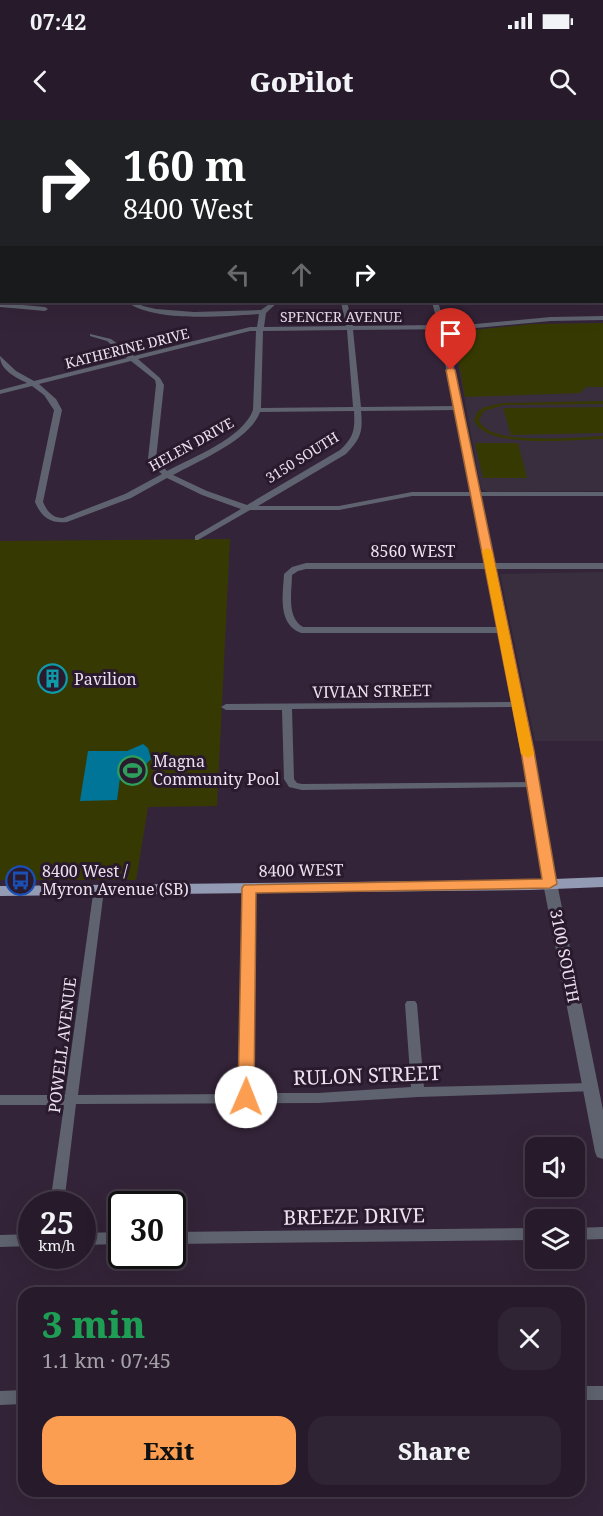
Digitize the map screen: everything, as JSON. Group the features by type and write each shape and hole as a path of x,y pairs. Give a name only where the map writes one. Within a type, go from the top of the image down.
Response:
{"main road":[{"name":"8400 WEST","path":"0,891 603,882"}],"street":[{"path":"133,303 159,312 198,313 263,312 274,303"},
{"path":"198,303 198,313"},
{"name":"3150 SOUTH","path":"198,538 351,444 359,429 350,328 344,303"},
{"name":"3100 SOUTH","path":"435,303 459,408 534,784 550,884 603,1152"},
{"path":"0,305 45,309"},
{"path":"263,312 260,328 257,410 459,408"},
{"name":"SPENCER AVENUE","path":"260,328 482,326 551,319 603,318"},
{"name":"KATHERINE DRIVE","path":"0,392 234,332 260,328"},
{"path":"92,335 109,340 154,375 160,385 152,459 154,465 165,474 228,502 249,508 339,508 406,495 603,494"},
{"path":"0,358 9,368 34,383"},
{"name":"HELEN DRIVE","path":"34,383 51,396 58,410 39,495 41,508 57,522 111,504 236,437 253,421 257,410"},
{"name":"8560 WEST","path":"503,630 306,630 296,628 290,624 289,618 288,574 306,566 603,566"},
{"name":"VIVIAN STREET","path":"225,708 518,705"},
{"path":"287,707 289,779 294,785 302,787 534,784"},
{"path":"246,1097 249,888"},
{"name":"POWELL AVENUE","path":"59,1191 98,890"},
{"path":"411,1004 418,1092"},
{"name":"RULON STREET","path":"0,1100 318,1098 418,1092 591,1088"},
{"path":"585,1234 603,1233"},
{"name":"BREEZE DRIVE","path":"186,1238 525,1234"},
{"path":"0,1241 18,1240"},
{"path":"585,1394 603,1393"},
{"path":"0,1398 18,1398"}],"shaded area":[{"path":"603,323 603,491 488,492 481,489 452,331 533,324"},
{"path":"603,572 603,741 535,741 500,574"}],"green space":[{"path":"603,323 603,387 586,387 580,393 465,397 453,332 532,324"},
{"path":"603,401 603,404 504,405 484,411 479,419 485,428 497,434 514,437 603,436 603,439 533,441 513,439 496,436 482,430 474,421 477,412 485,407 502,403"},
{"path":"603,407 603,433 511,435 503,408"},
{"path":"475,443 518,443 527,478 483,478"},
{"path":"230,539 217,806 148,807 136,880 0,880 0,541"}],"water":[{"path":"143,744 148,748 151,759 139,772 127,763 122,763 117,800 80,801 88,751 127,751"}],"building":[{"name":"Pavilion","path":"48,671 62,671 59,686 45,686"}],"slow traffic":[{"path":"487,551 528,754"}],"place":[{"name":"Pavilion","path":"53,679"},
{"name":"Magna Community Pool","path":"132,770"},
{"name":"8400 West / Myron Avenue (SB)","path":"21,880"}],"route":[{"path":"246,1097 249,888 550,884 534,784 451,370"}]}
